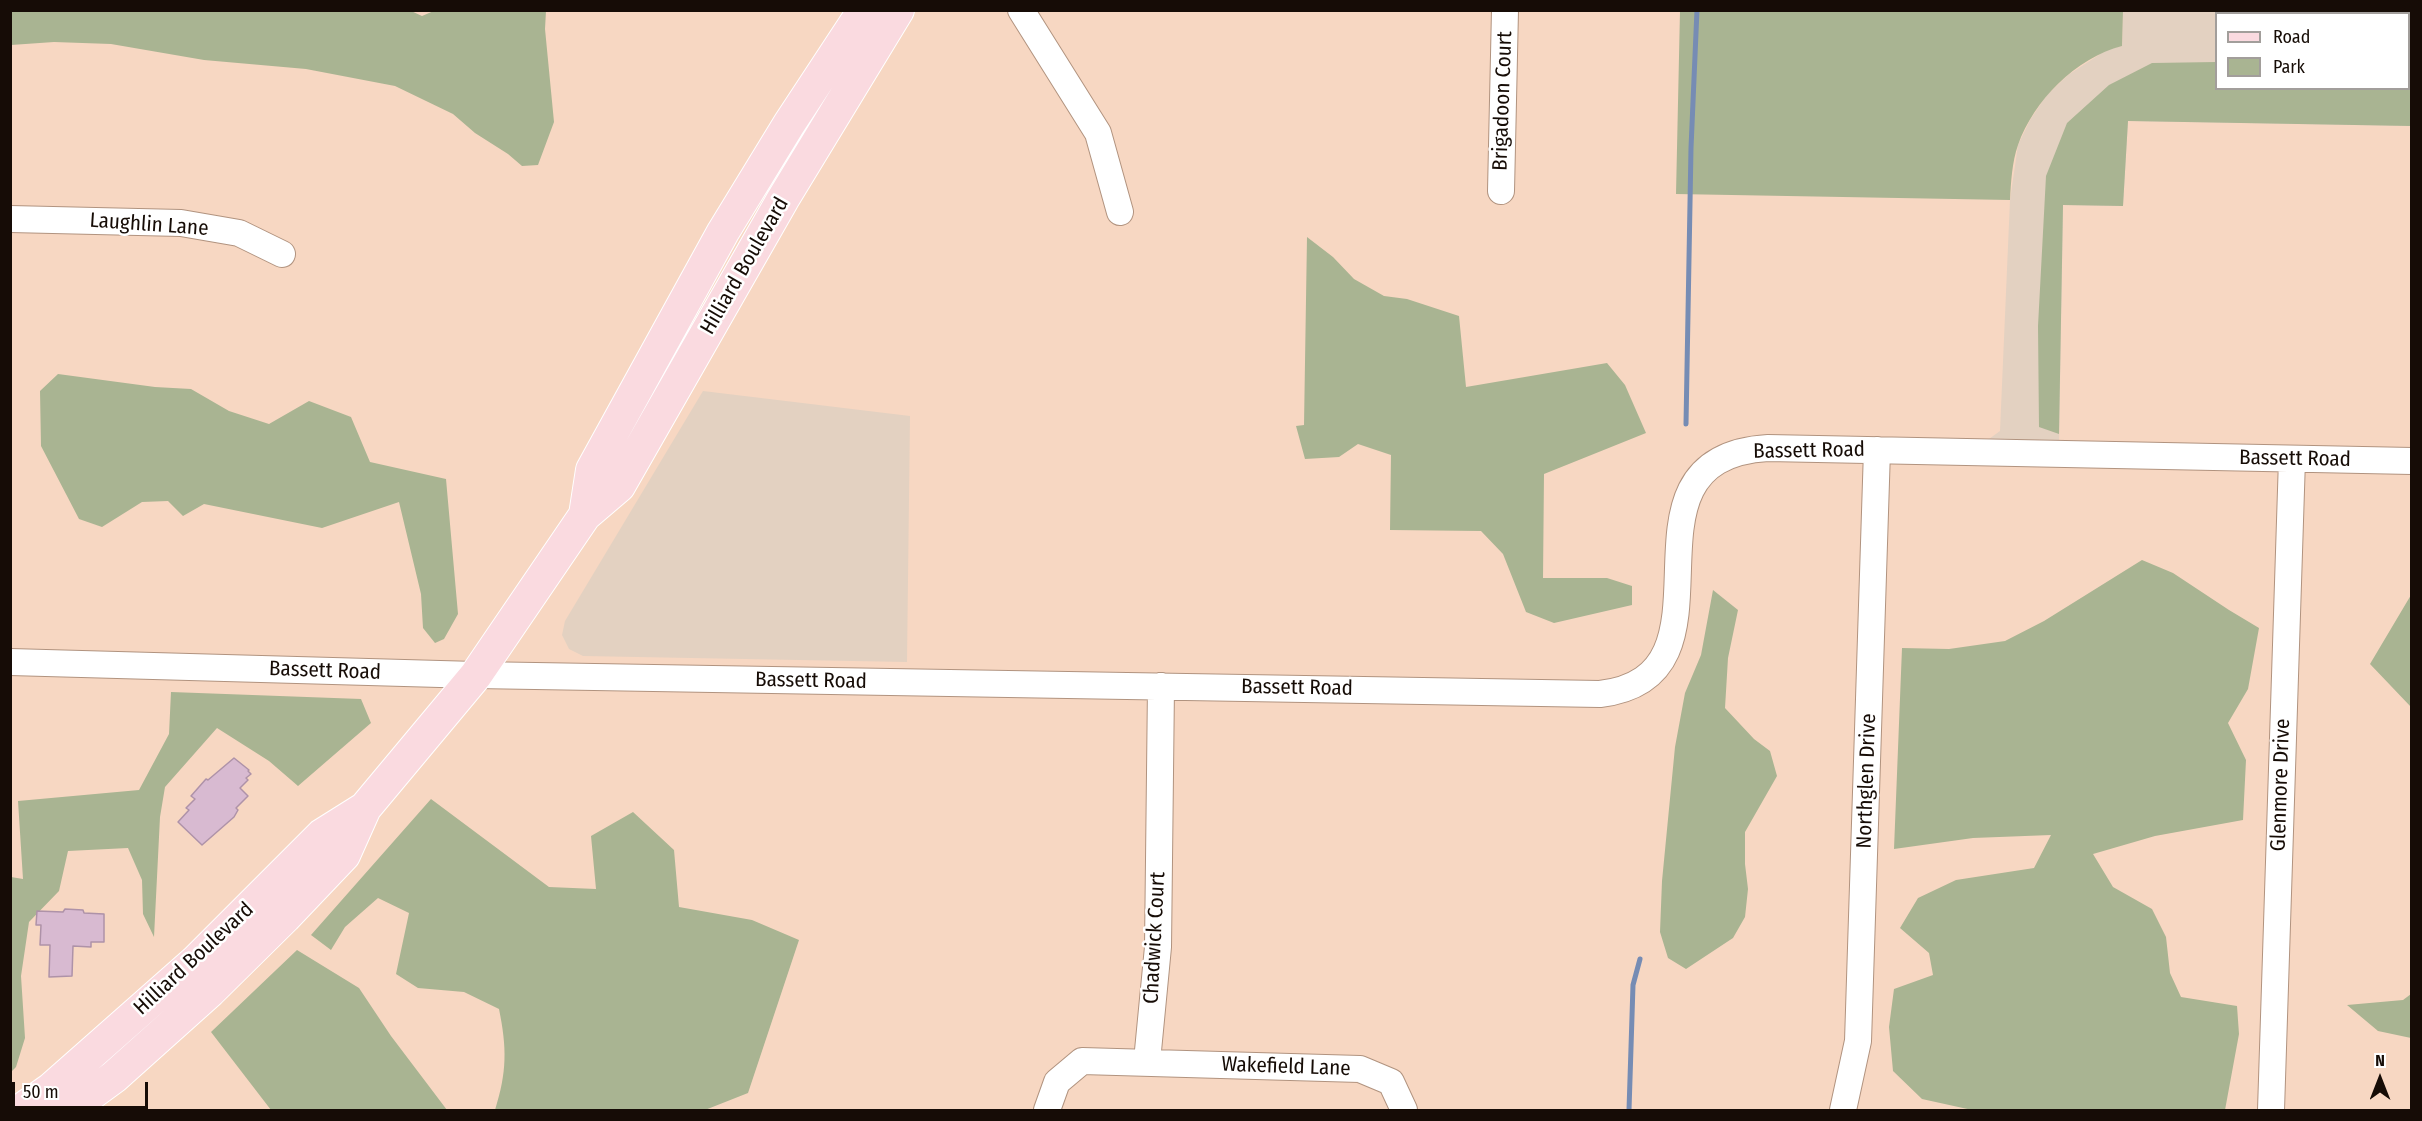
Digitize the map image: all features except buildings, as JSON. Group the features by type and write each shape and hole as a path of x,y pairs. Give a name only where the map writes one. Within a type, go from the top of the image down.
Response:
{"main road":[{"name":"Hilliard Boulevard","path":"585,515 592,470 723,232 789,124 864,10"},
{"name":"Hilliard Boulevard","path":"21,1110 62,1103 196,961 322,835 365,808 476,675 585,515 620,486 783,199 898,10"}],"street":[{"path":"1021,10 1098,134 1120,212"},
{"name":"Brigadoon Court","path":"1501,191 1506,10"},
{"name":"Laughlin Lane","path":"10,219 181,223 238,233 282,254"},
{"name":"Bassett Road","path":"10,662 476,675 1587,694 1610,692 1628,687 1654,672 1669,647 1676,613 1682,517 1689,494 1704,473 1730,456 1758,449 1877,450 2412,462"},
{"name":"Northglen Drive","path":"1843,1110 1858,1041 1877,450"},
{"name":"Glenmore Drive","path":"2271,1110 2292,459"},
{"name":"Chadwick Court","path":"1147,1061 1158,947 1161,686"},
{"path":"1047,1110 1057,1082 1082,1061 1147,1061"},
{"name":"Wakefield Lane","path":"1147,1061 1360,1069 1391,1082 1404,1110"}],"shaded area":[{"path":"2123,11 2411,11 2411,126 2128,121 2123,206 2063,205 2059,447 1982,444 2000,431 2010,200 2018,145 2030,120 2046,96 2068,75 2108,49 2122,46"},
{"path":"703,391 910,416 907,662 583,656 569,649 562,635 565,621"}],"green space":[{"path":"409,10 422,16 436,10 546,11 545,29 554,122 538,165 522,166 475,133 453,114 395,86 306,69 204,60 111,44 54,42 11,45 11,11"},
{"path":"1680,11 2123,11 2122,46 2089,60 2073,71 2046,97 2035,112 2025,128 2016,152 2010,200 1676,194"},
{"path":"2215,62 2215,90 2410,90 2411,68 2411,126 2128,121 2123,206 2063,205 2059,434 2039,427 2038,326 2046,176 2067,123 2109,85 2152,63"},
{"path":"1307,237 1333,257 1354,279 1384,296 1407,299 1459,316 1466,387 1607,363 1625,385 1646,433 1544,474 1543,578 1607,578 1632,586 1632,605 1554,623 1526,612 1503,554 1481,531 1390,530 1391,455 1358,444 1339,457 1305,459 1296,426 1304,425"},
{"path":"58,374 155,387 191,389 229,411 269,424 309,401 351,417 370,462 446,479 458,614 444,639 435,643 423,628 421,594 399,502 322,528 204,504 183,516 168,501 142,502 102,527 79,519 41,446 40,391"},
{"path":"2142,560 2173,573 2259,628 2248,689 2228,723 2246,760 2243,820 2155,836 2093,854 2113,887 2152,909 2166,937 2170,973 2181,997 2237,1006 2239,1034 2225,1110 1972,1110 1922,1099 1893,1071 1889,1027 1894,989 1933,975 1929,953 1900,928 1918,898 1956,880 2034,868 2051,835 1973,838 1894,849 1902,648 1949,649 2005,641 2044,621"},
{"path":"1713,590 1738,610 1728,658 1725,708 1754,739 1770,751 1777,776 1745,832 1748,889 1745,917 1733,938 1686,969 1668,958 1660,932 1662,881 1675,747 1685,693 1701,655"},
{"path":"2411,595 2412,707 2370,664"},
{"path":"171,692 361,699 371,723 298,786 269,761 217,728 165,787 160,817 154,937 143,914 142,880 128,848 68,851 59,891 29,922 21,976 25,1038 16,1067 11,1072 11,877 23,879 18,801 139,790 169,734"},
{"path":"431,799 549,887 596,889 591,836 633,812 674,850 679,907 752,920 799,940 748,1093 705,1110 495,1110 504,1072 503,1036 499,1009 464,992 418,988 396,974 409,913 378,898 345,927 331,950 311,935"},
{"path":"297,950 359,988 391,1036 447,1110 271,1110 211,1032"},
{"path":"2411,994 2411,1038 2378,1031 2347,1005 2403,1000"}],"waterway":[{"path":"1686,424 1691,148 1697,10"},
{"path":"1629,1110 1633,985 1640,959"}]}
